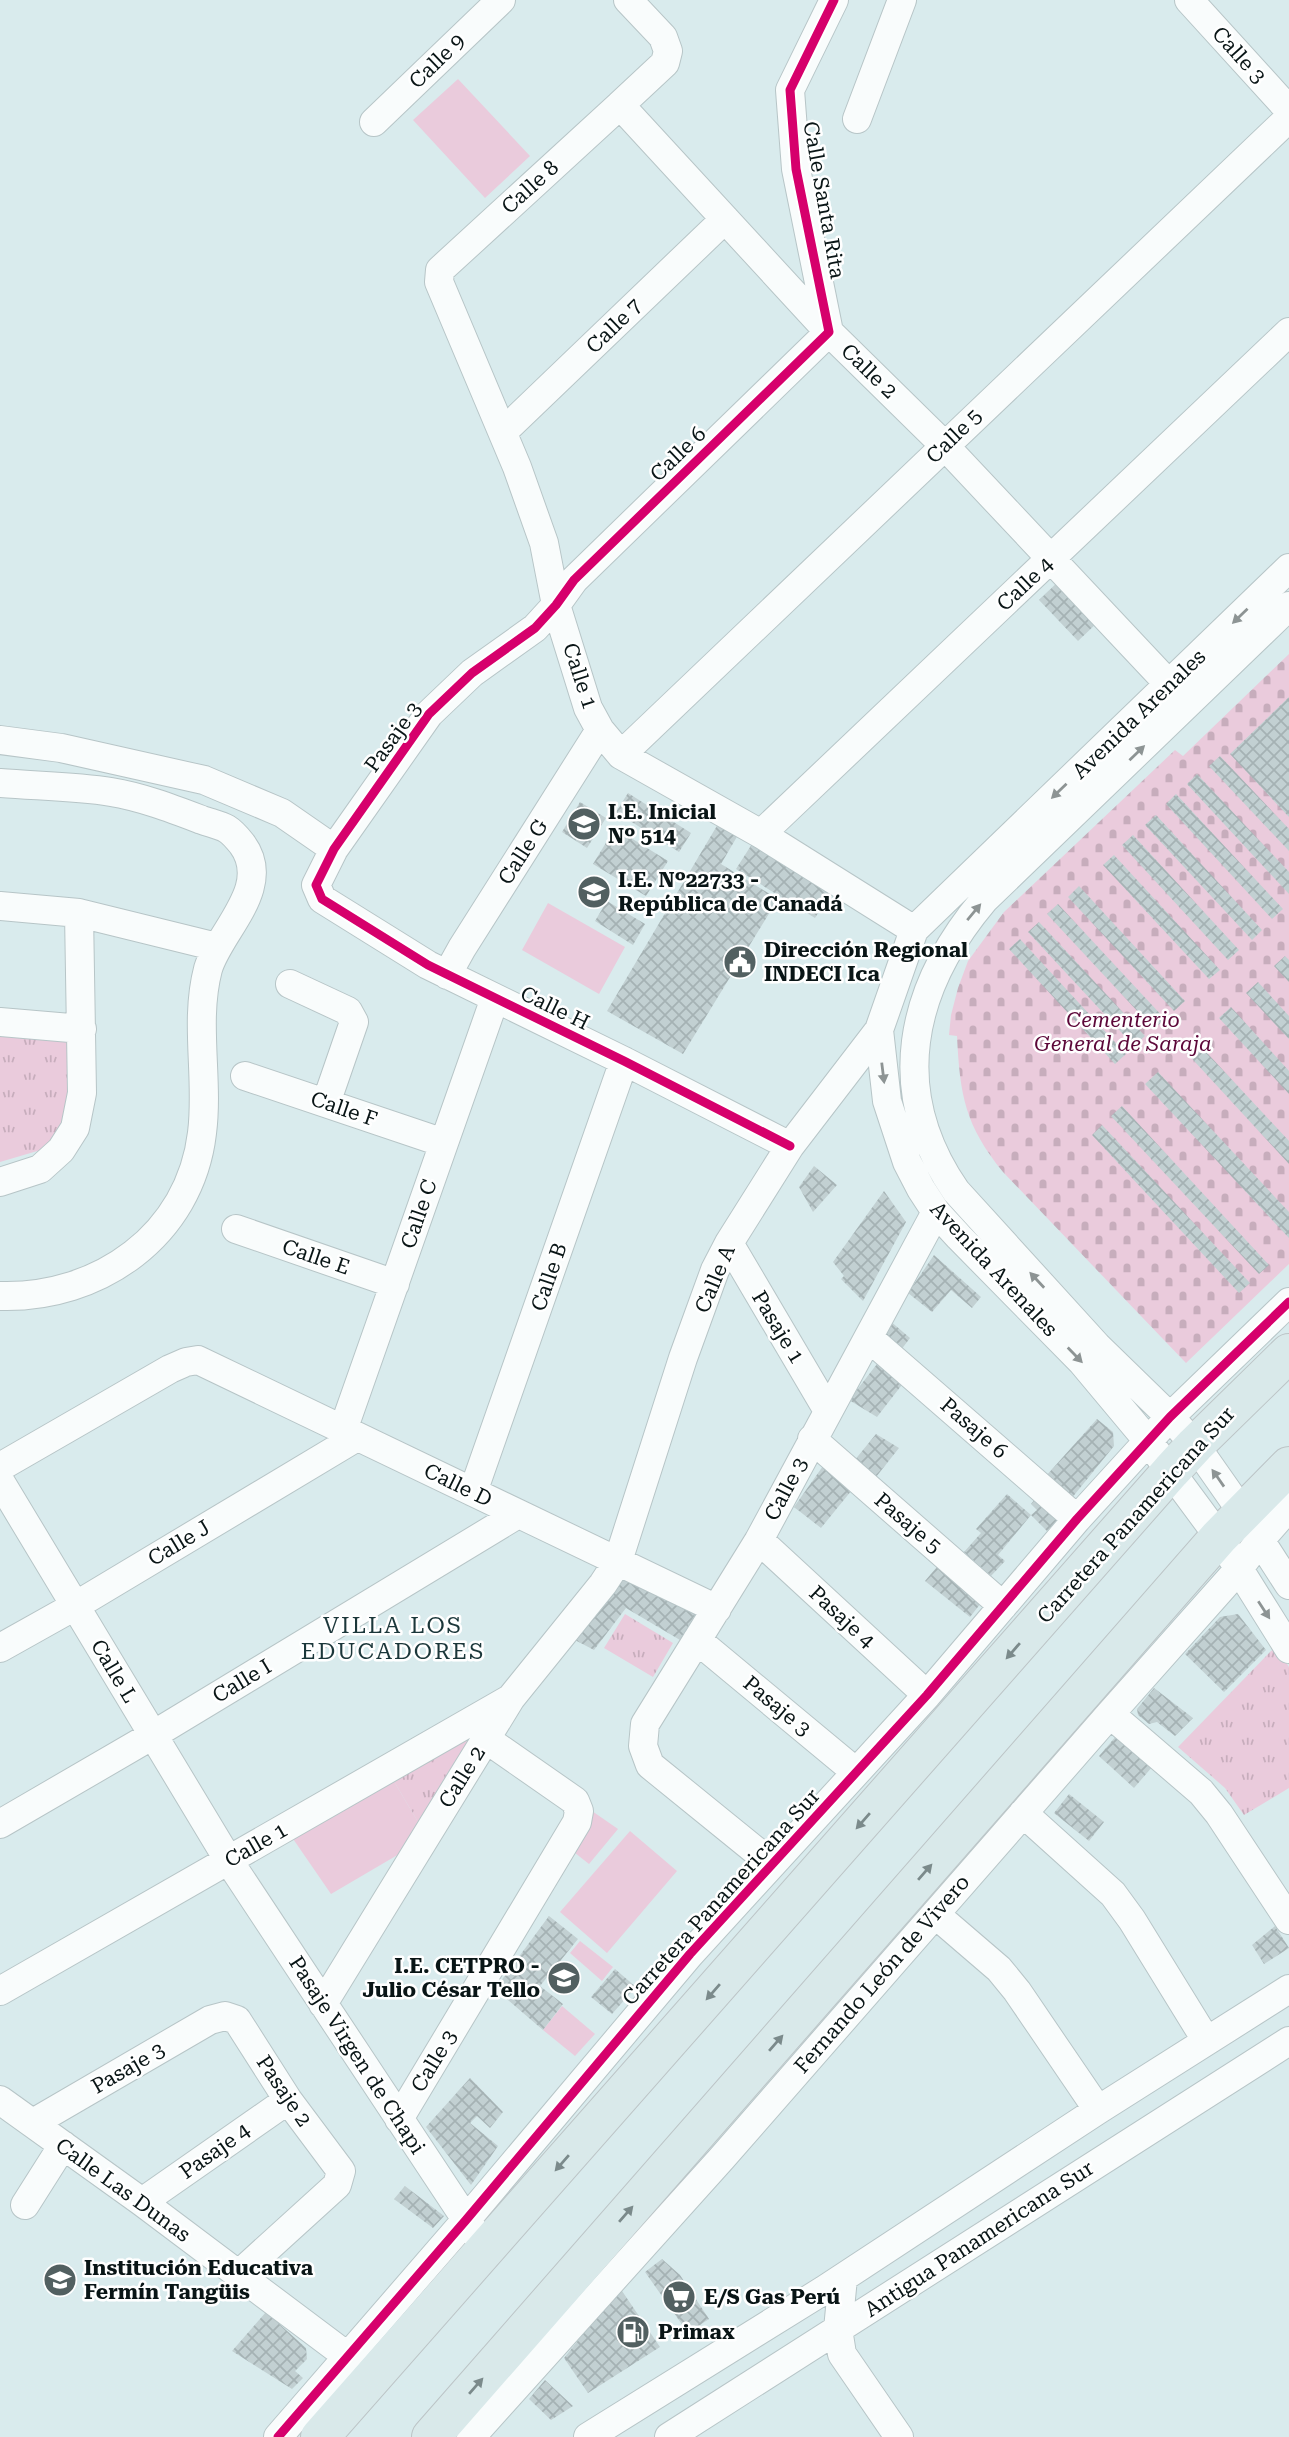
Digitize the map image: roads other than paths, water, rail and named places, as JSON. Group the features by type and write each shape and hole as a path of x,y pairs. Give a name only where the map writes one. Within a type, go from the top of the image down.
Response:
{"highway":[{"name":"Carretera Panamericana Sur","path":"320,2437 476,2235 1183,1458 1289,1353"},
{"path":"431,2437 1240,1530 1289,1466"}],"street":[{"name":"Calle 9","path":"374,122 500,0"},
{"path":"620,105 664,63 668,51 663,37 628,0"},
{"name":"Calle Santa Rita","path":"829,332 796,169 790,90 834,0"},
{"path":"857,119 902,0"},
{"name":"Calle 3","path":"1189,0 1289,110"},
{"name":"Calle 2","path":"620,105 829,332 944,445 1179,694"},
{"name":"Calle 8","path":"440,270 620,105"},
{"name":"Calle 5","path":"621,755 1289,118"},
{"name":"Calle 7","path":"503,432 725,219"},
{"name":"Calle 1","path":"440,270 442,294 503,432 544,543 556,606 588,708 600,730 621,755 761,834 914,930"},
{"name":"Calle 6","path":"556,606 574,580 829,332"},
{"name":"Calle 4","path":"761,834 1289,332"},
{"name":"Avenida Arenales","path":"1289,568 1179,694 965,922 929,986 920,1015 913,1067 915,1096 924,1130 942,1170 956,1191 1097,1346 1170,1417 1183,1458 1240,1530 1289,1585"},
{"name":"Pasaje 3","path":"316,885 334,849 429,714 472,673 536,628 556,606"},
{"name":"Avenida Arenales","path":"1183,1458 1148,1441 1082,1362 936,1212 921,1189 900,1145 885,1090 879,1030 914,930 1179,694 1289,606"},
{"name":"Calle G","path":"447,975 461,948 600,730"},
{"path":"0,740 61,748 204,780 282,813 334,849"},
{"path":"0,783 111,792 176,810 228,829 244,846 251,866 249,894 217,947 208,970 203,1009 202,1134 193,1172 173,1214 140,1249 108,1271 66,1290 20,1297 0,1296"},
{"name":"Calle H","path":"316,885 322,899 428,965 790,1146"},
{"path":"0,906 79,913 217,947"},
{"path":"0,1182 40,1169 61,1150 75,1128 82,1093 79,913"},
{"path":"290,985 348,1011 354,1022 326,1102"},
{"name":"Calle C","path":"350,1433 395,1284 495,998"},
{"path":"0,1022 82,1028"},
{"name":"Calle A","path":"618,1561 715,1270 790,1146 879,1030"},
{"name":"Calle B","path":"473,1492 624,1061"},
{"name":"Calle F","path":"245,1076 443,1143"},
{"name":"Calle 3","path":"772,1864 650,1765 643,1746 645,1724 759,1540 936,1212"},
{"name":"Calle E","path":"236,1229 395,1284"},
{"name":"Pasaje 1","path":"729,1243 828,1411"},
{"name":"Carretera Panamericana Sur","path":"278,2437 347,2356 476,2235 690,1954 926,1695 1077,1519 1170,1417 1289,1302"},
{"name":"Pasaje 6","path":"869,1338 1077,1519"},
{"name":"Calle D","path":"0,1467 170,1369 198,1360 718,1609"},
{"name":"Calle J","path":"0,1648 75,1606 350,1433"},
{"name":"Pasaje 5","path":"812,1439 1003,1606"},
{"name":"Calle L","path":"0,1481 229,1861"},
{"path":"1240,1530 1289,1507"},
{"name":"Calle I","path":"0,1824 153,1735 518,1514"},
{"name":"Avenida Arenales","path":"1240,1530 1238,1570 1289,1649"},
{"name":"Pasaje 4","path":"759,1540 926,1695"},
{"name":"Calle 2","path":"323,2004 511,1698 603,1584 618,1561"},
{"name":"Fernando León de Vivero","path":"471,2437 722,2158 1238,1570"},
{"name":"Pasaje 3","path":"697,1640 856,1772"},
{"name":"Calle 1","path":"0,1991 511,1698"},
{"path":"1110,1714 1201,1792 1219,1814 1289,1920"},
{"name":"Calle 3","path":"400,2119 577,1822 579,1811 575,1801 486,1739"},
{"path":"1023,1813 1113,1894 1206,2040"},
{"name":"Pasaje Virgen de Chapi","path":"229,1861 476,2235"},
{"path":"935,1913 999,1969 1098,2110"},
{"path":"588,2437 843,2278 1206,2040 1289,1989"},
{"name":"Pasaje 3","path":"33,2123 211,2020 225,2016"},
{"name":"Pasaje 2","path":"225,2016 237,2020 288,2100 341,2171 337,2185 238,2275"},
{"name":"Antigua Panamericana Sur","path":"669,2437 833,2341 1289,2041"},
{"name":"Pasaje 4","path":"142,2202 288,2100"},
{"name":"Calle Las Dunas","path":"1,2103 142,2202 347,2356"},
{"path":"25,2206 63,2145"},
{"path":"833,2341 843,2278"},
{"path":"772,2323 833,2341 899,2437"}],"place":[{"name":"I.E. Inicial Nº 514","path":"584,824"},
{"name":"I.E. Nº22733 - República de Canadá","path":"594,892"},
{"name":"Dirección Regional INDECI Ica","path":"740,962"},
{"name":"I.E. CETPRO - Julio César Tello","path":"564,1978"},
{"name":"Institución Educativa Fermín Tangüis","path":"60,2280"},
{"name":"E/S Gas Perú","path":"679,2297"},
{"name":"Primax","path":"633,2332"}],"district":[{"name":"VILLA LOS EDUCADORES","path":"393,1638"}],"park label":[{"name":"Cementerio General de Saraja","path":"1123,1032"}]}
